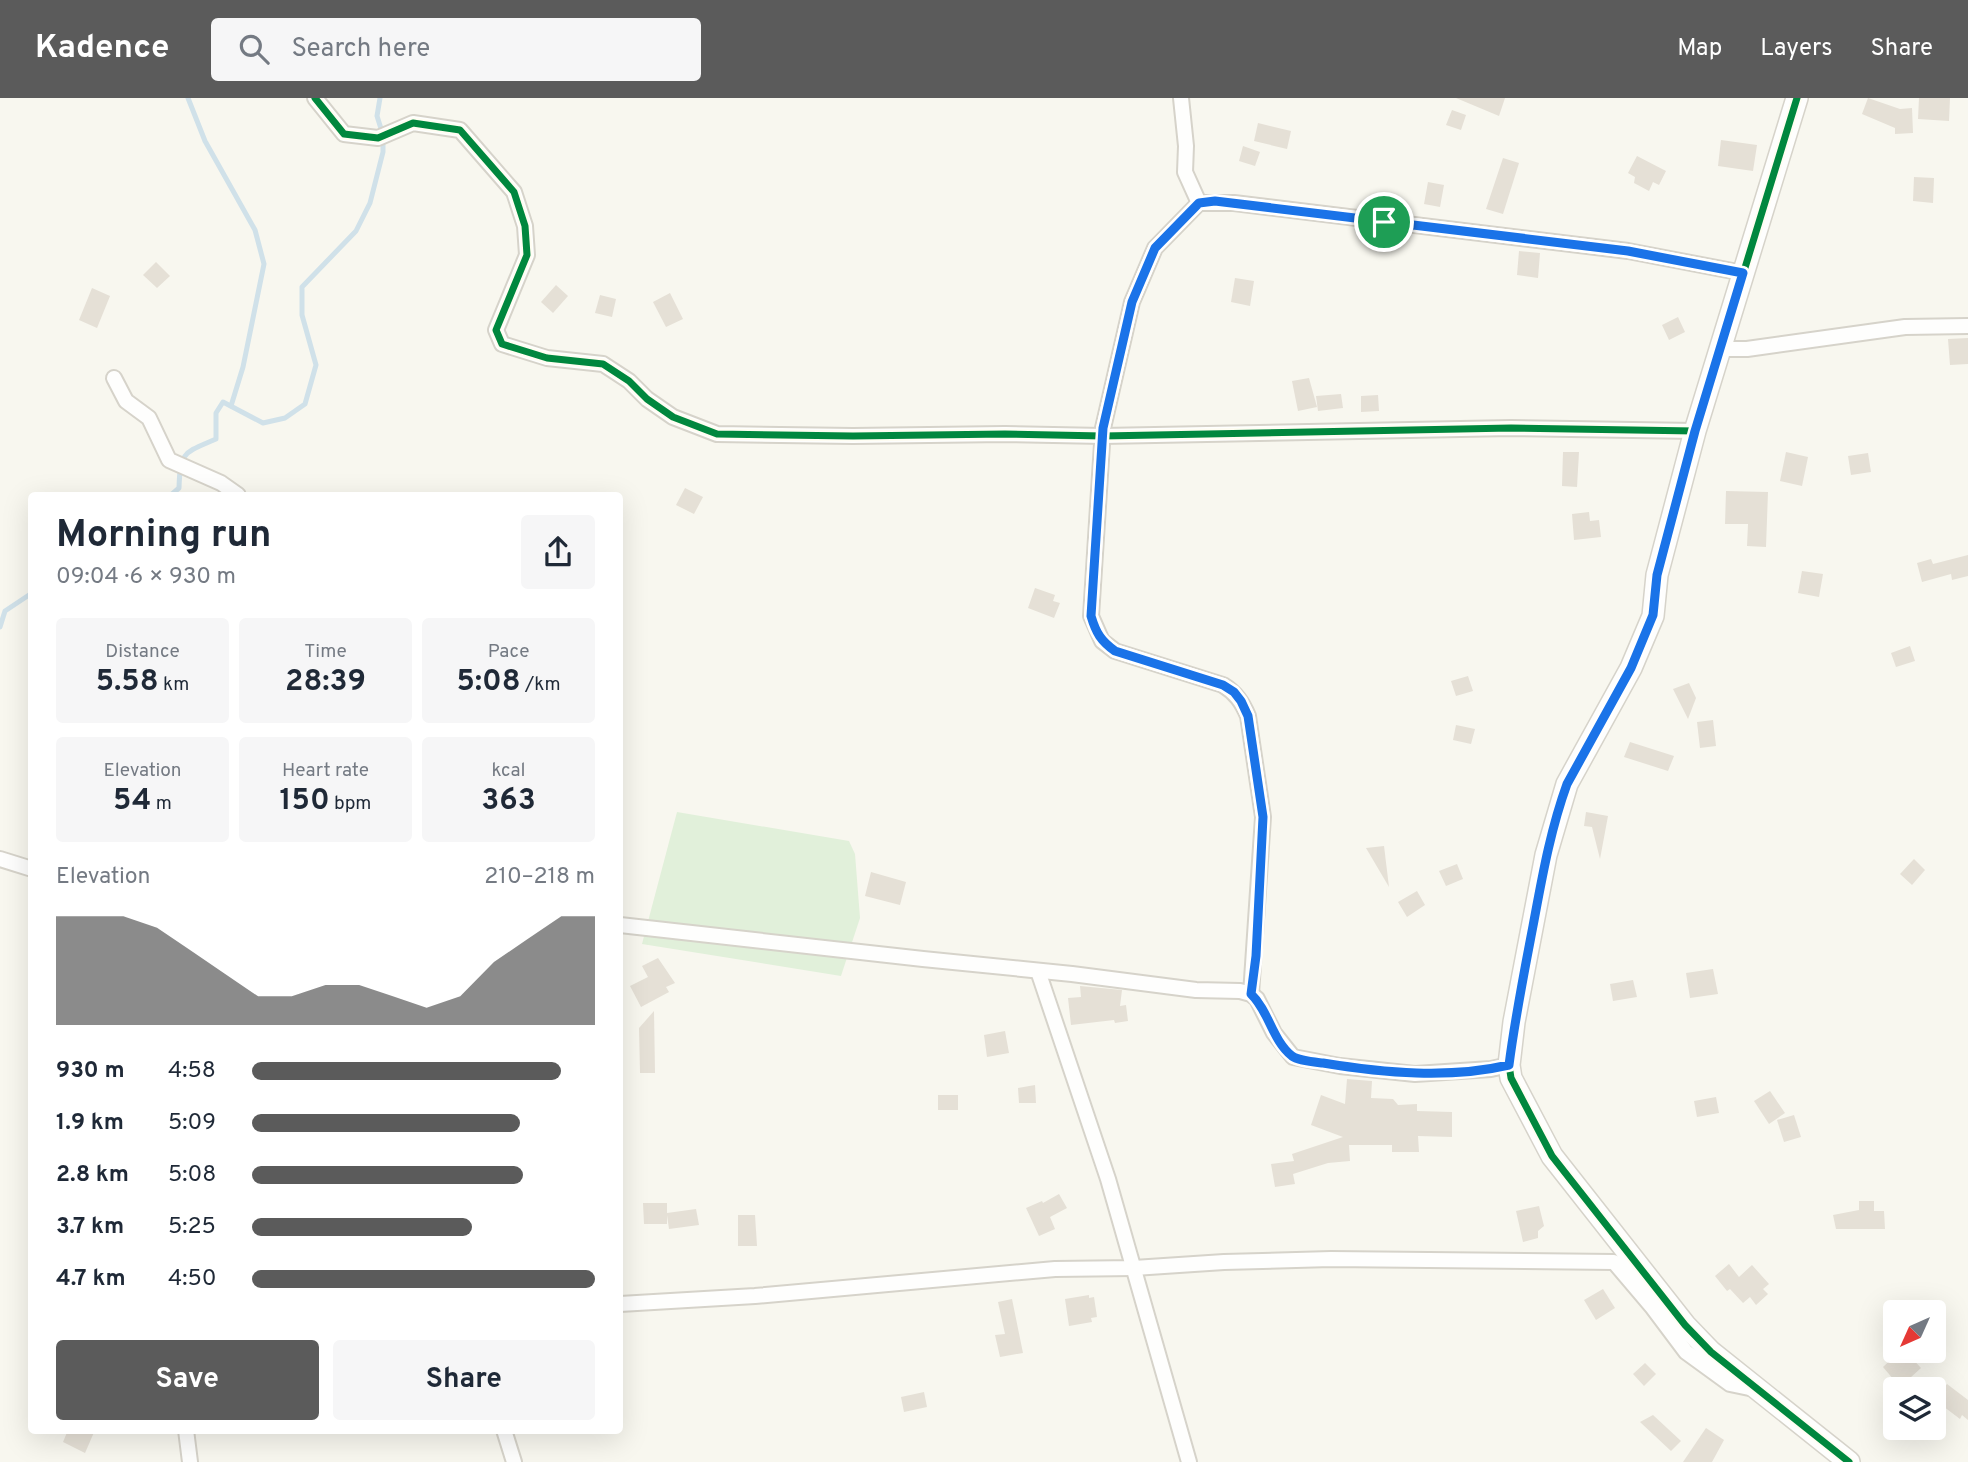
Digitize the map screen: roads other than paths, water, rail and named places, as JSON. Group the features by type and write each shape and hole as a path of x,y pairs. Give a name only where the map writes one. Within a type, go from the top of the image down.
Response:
{"street":[{"path":"315,98 344,134 377,138 414,123 460,130 514,192 525,226 527,255 496,330 502,344 547,358 603,364 629,381 647,399 673,417 717,434 1103,436 1511,428 1695,431"},
{"path":"1181,98 1186,146 1185,172 1199,203"},
{"path":"1797,98 1695,431 1657,575 1653,615 1642,646 1567,784 1560,804 1546,855 1514,1022 1509,1065 1511,1078 1552,1156 1685,1325 1711,1352 1849,1462"},
{"path":"1251,994 1256,956 1263,817 1248,716 1234,692 1223,685 1115,651 1102,641 1091,616 1103,436 1132,302 1155,248 1199,203 1234,204 1628,251 1743,273"},
{"path":"1720,349 1747,349 1905,327 1968,326"},
{"path":"114,378 126,401 149,418 169,460 212,479 233,492"},
{"path":"0,859 28,868"},
{"path":"623,925 1251,994 1257,999 1274,1033 1293,1057 1340,1066 1415,1074 1491,1069 1509,1065"},
{"path":"1038,971 1108,1179 1189,1462"},
{"path":"623,1304 755,1296 1055,1269 1331,1259 1614,1262 1686,1352 1730,1384 1759,1390"},
{"path":"186,1434 190,1462"},
{"path":"505,1434 514,1462"}],"waterway":[{"path":"188,98 205,141 255,230 264,264 243,367 231,406"},
{"path":"174,492 179,488 181,467 186,455 216,439 216,413 223,402 263,423 285,418 305,404 316,365 302,315 302,287 356,231 370,203 383,152 383,135 377,116 380,98"},
{"path":"0,627 5,611 28,596"}]}
